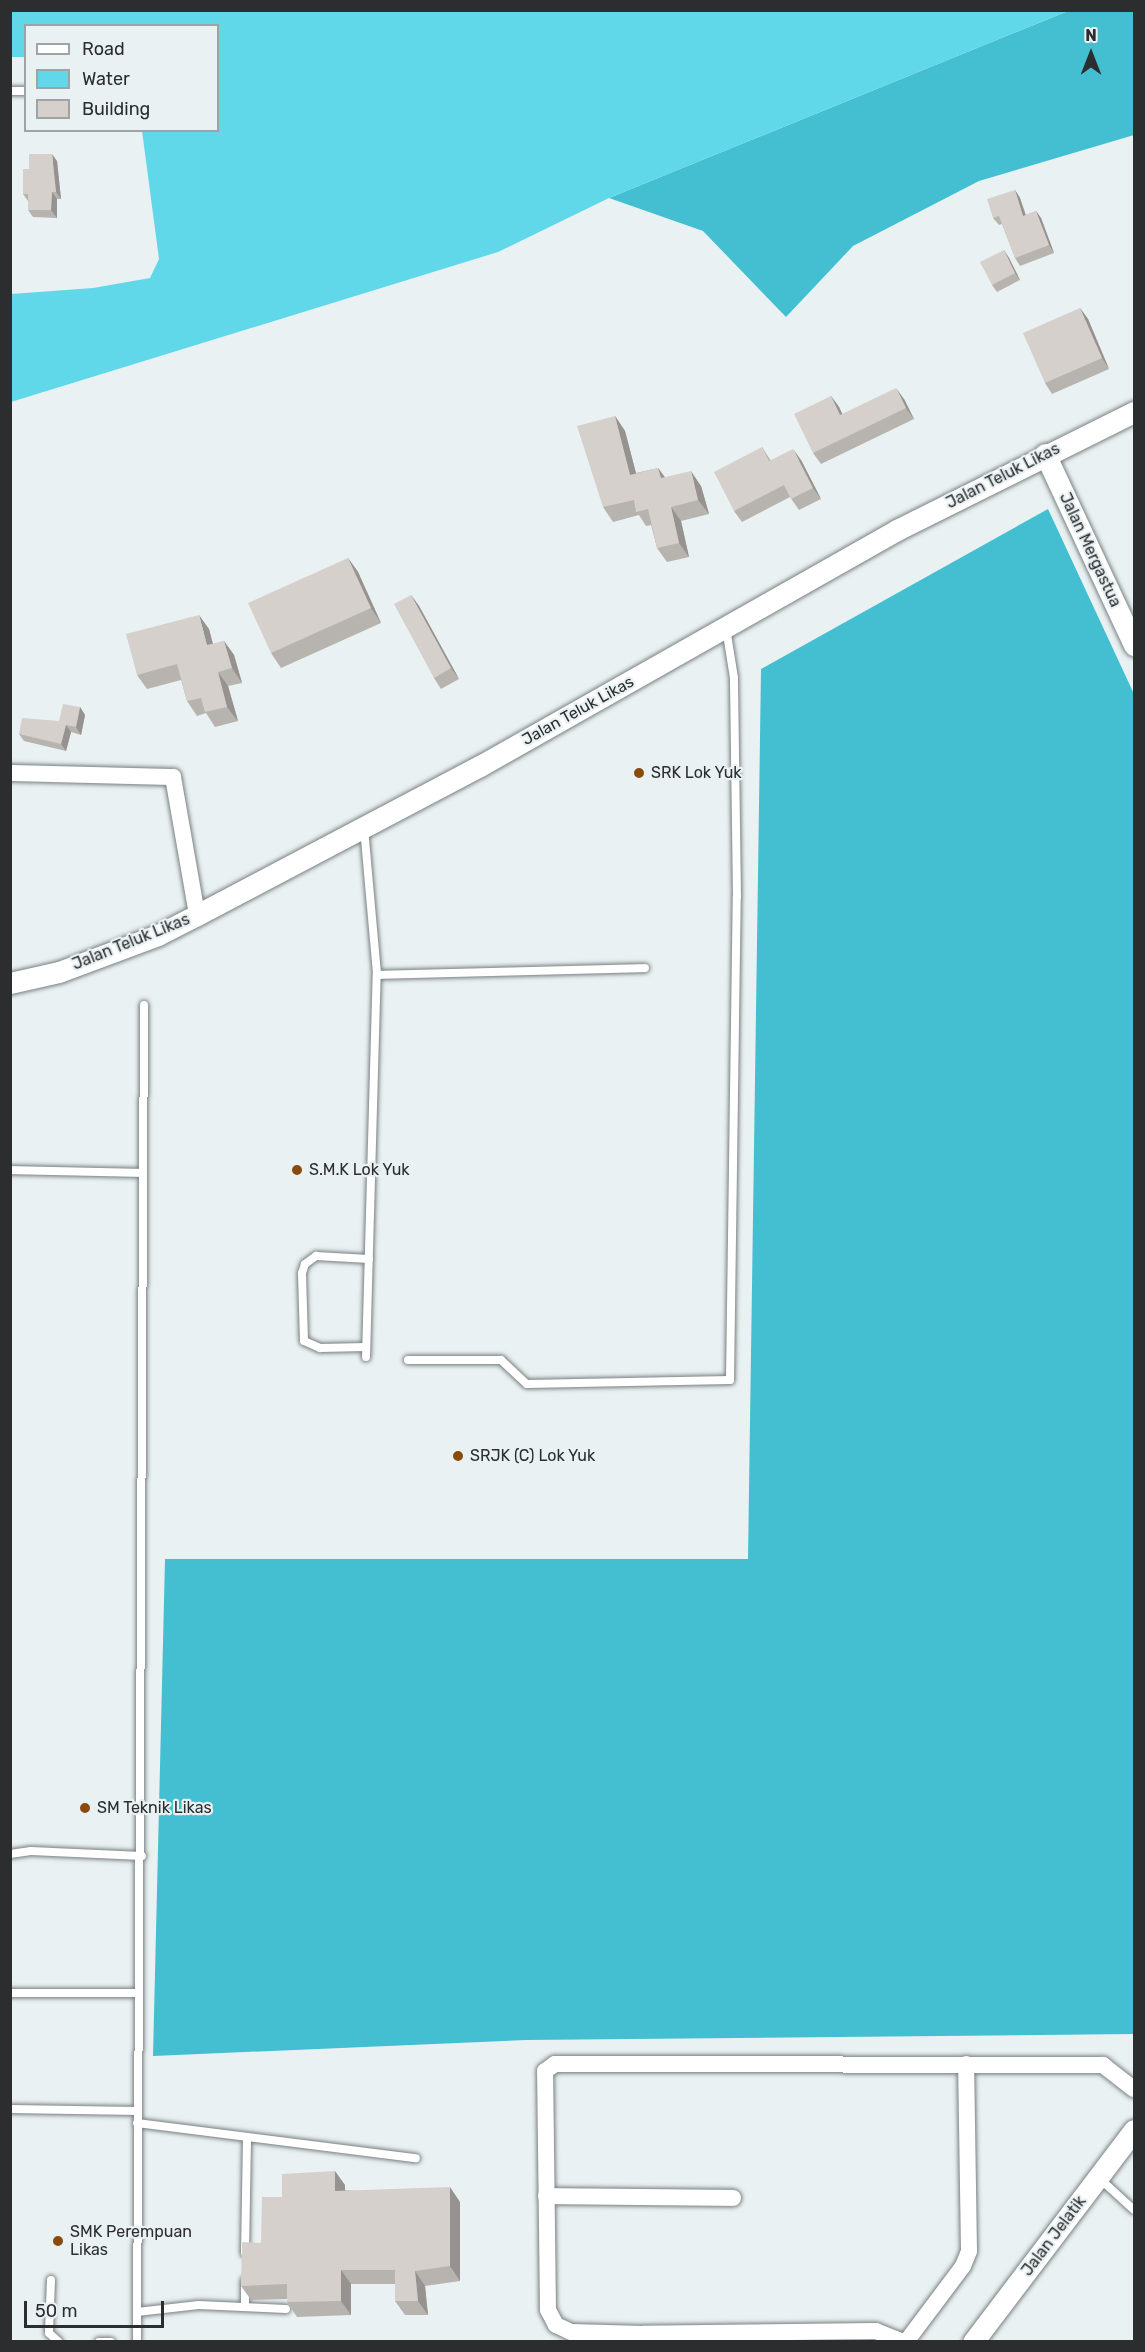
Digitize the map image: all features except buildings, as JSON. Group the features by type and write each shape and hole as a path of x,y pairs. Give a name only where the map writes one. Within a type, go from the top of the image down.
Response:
{"street":[{"name":"Jalan Teluk Likas","path":"10,983 70,968 158,935 364,827 726,628 897,530 1045,454 1134,412"},
{"name":"Jalan Mergastua","path":"1045,454 1134,645"},
{"path":"10,773 173,777 197,915"},
{"path":"966,2064 969,2251 963,2266 904,2342 876,2331 643,2338 571,2332 556,2325 548,2310 544,2088 545,2071 555,2064 966,2064 1103,2065 1134,2089"},
{"name":"Jalan Jelatik","path":"973,2342 1134,2130"},
{"path":"546,2196 733,2198"}],"lane":[{"path":"408,1360 501,1359 527,1384 730,1380 737,897 734,678 726,628"},
{"path":"364,827 377,975 366,1357"},
{"path":"377,975 645,968"},
{"path":"137,2342 142,1856 139,1371 144,1005"},
{"path":"10,1170 142,1173"},
{"path":"366,1347 320,1348 304,1341 302,1273 305,1264 316,1256 369,1259"},
{"path":"10,1854 31,1851 142,1856"},
{"path":"10,1993 139,1993"},
{"path":"10,2109 138,2111"},
{"path":"138,2123 416,2158"},
{"path":"245,2261 247,2137"},
{"path":"1098,2178 1134,2210"},
{"path":"245,2272 245,2307"},
{"path":"51,2280 50,2333 60,2342"},
{"path":"137,2312 199,2305 286,2309"},
{"path":"99,2342 111,2342"}],"shaded area":[{"path":"1068,11 1134,11 1134,135 979,181 853,246 786,317 703,231 609,198"},
{"path":"1048,509 1134,694 1134,2034 526,2040 153,2056 165,1559 748,1559 761,669"}],"water":[{"path":"11,10 1068,10 609,198 498,252 11,402 11,294 93,288 150,278 159,259 142,132 219,132 219,24 24,24 24,57 11,57"}],"place":[{"name":"SRK Lok Yuk","path":"639,773"},
{"name":"S.M.K Lok Yuk","path":"297,1170"},
{"name":"SRJK (C) Lok Yuk","path":"458,1456"},
{"name":"SM Teknik Likas","path":"85,1808"},
{"name":"SMK Perempuan Likas","path":"58,2241"}]}
